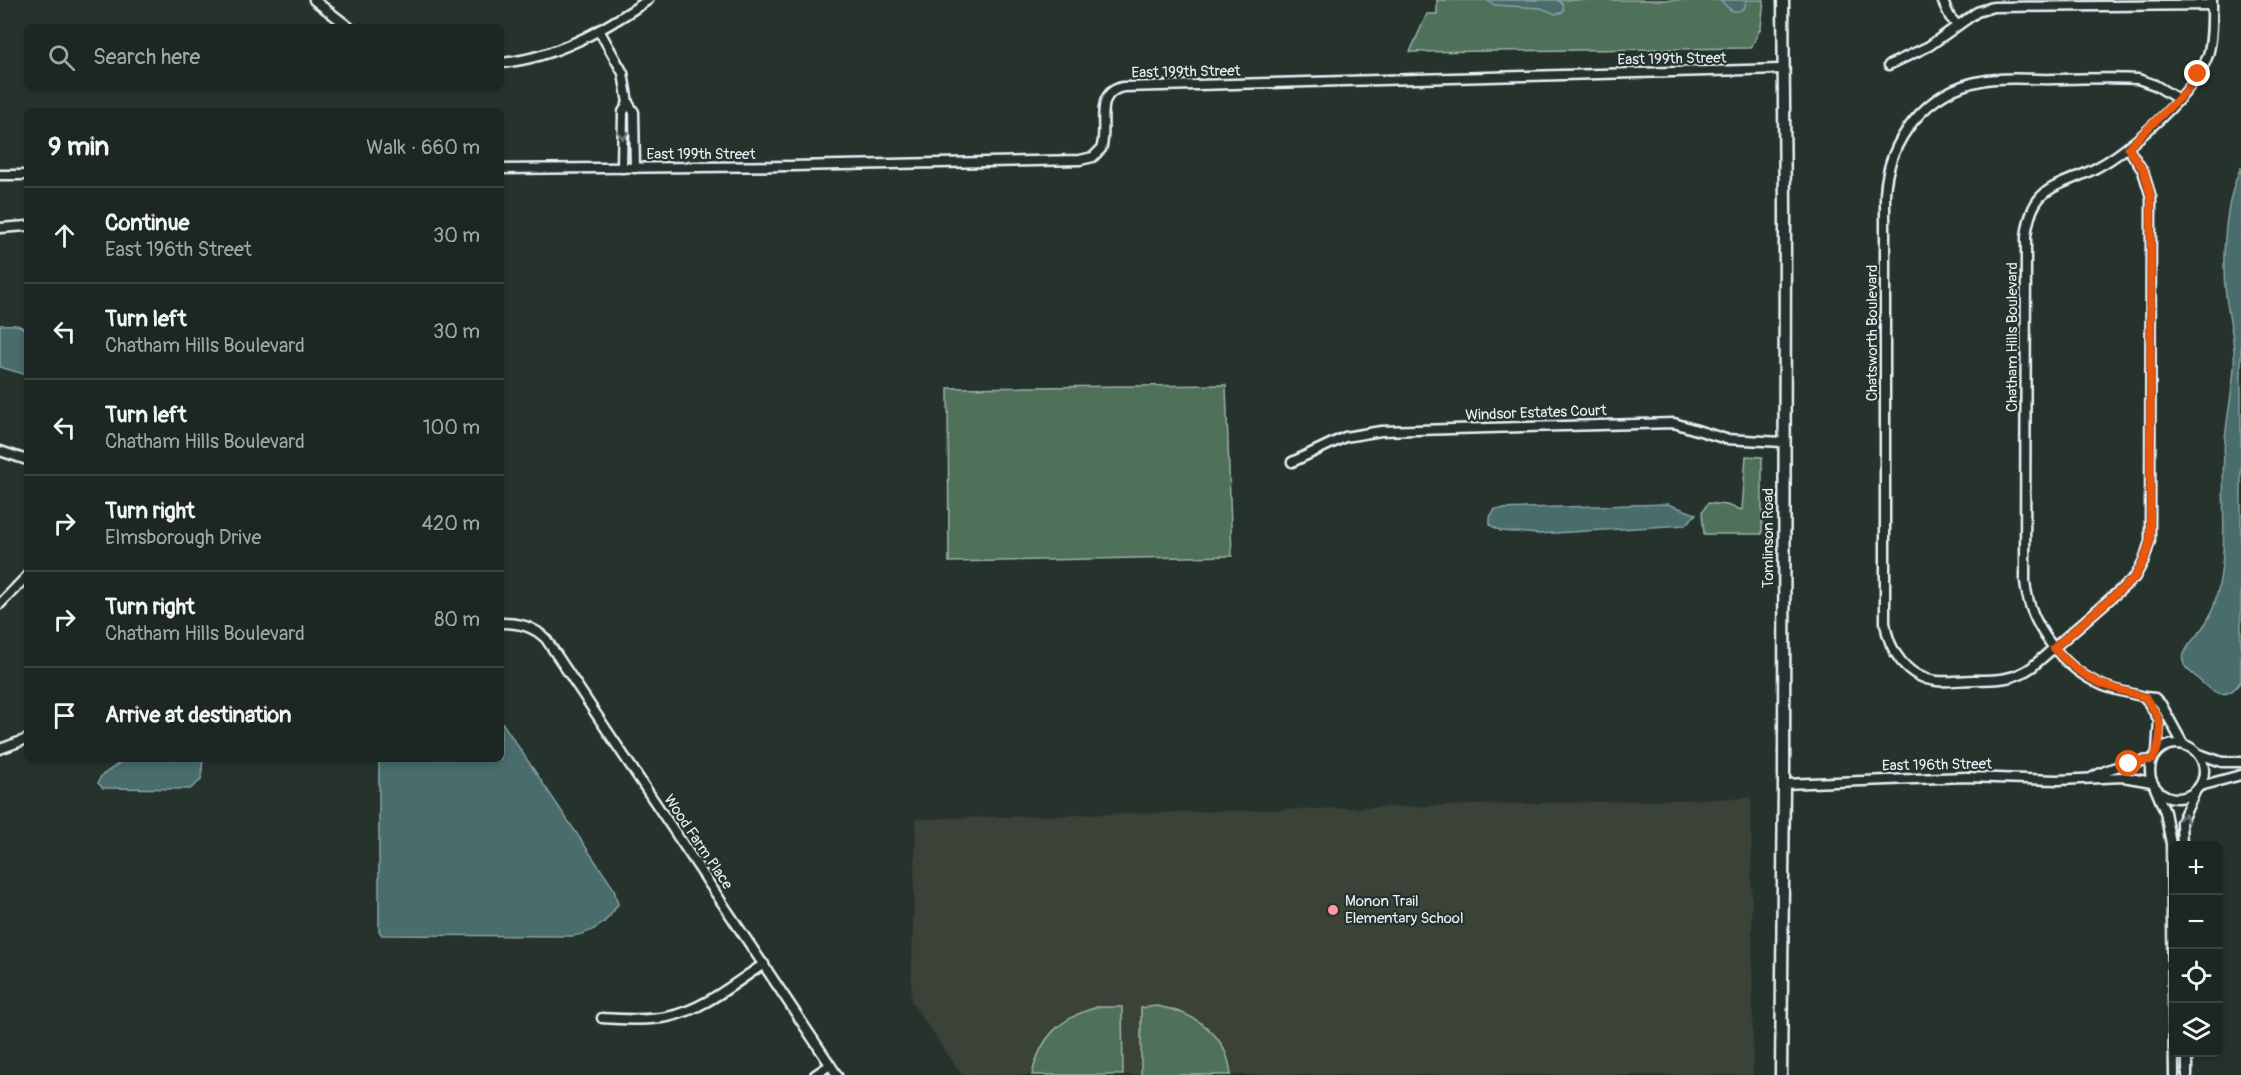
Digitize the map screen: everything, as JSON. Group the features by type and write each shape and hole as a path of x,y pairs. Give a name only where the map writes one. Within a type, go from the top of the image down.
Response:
{"street":[{"path":"314,0 345,24"},
{"path":"504,62 548,53 573,44 648,0"},
{"name":"Tomlinson Road","path":"1781,1075 1784,784 1783,0"},
{"path":"1942,0 1956,25"},
{"path":"1889,65 1929,46 1977,12 1993,7 2072,2 2212,3"},
{"name":"Chatham Hills Boulevard","path":"2183,744 2161,704 2155,698 2111,688 2096,682 2074,668 2054,648 2029,602 2025,581 2026,230 2036,204 2051,187 2095,168 2128,148 2194,82 2206,60 2211,38 2212,3"},
{"path":"599,30 623,73 628,103 634,112 635,168"},
{"name":"East 199th Street","path":"504,169 792,166 1088,159 1098,153 1103,144 1104,101 1112,91 1122,87 1782,69"},
{"name":"Chatsworth Boulevard","path":"2128,148 2144,171 2151,197 2150,545 2142,566 2135,577 2029,669 2012,677 2001,679 1936,681 1920,675 1902,663 1894,652 1888,638 1885,616 1885,194 1889,166 1902,136 1926,107 1948,92 1983,80 2138,79 2155,85 2178,99"},
{"path":"622,168 623,112 628,103"},
{"path":"0,175 24,175"},
{"path":"0,228 24,226"},
{"name":"Windsor Estates Court","path":"1292,462 1345,437 1382,431 1674,423 1726,439 1784,442"},
{"path":"0,451 24,459"},
{"path":"0,604 24,579"},
{"name":"Wood Farm Place","path":"504,623 521,624 532,628 541,634 551,647 837,1075"},
{"path":"2145,697 2159,720 2160,729 2150,769 2165,812 2171,844 2174,1075"},
{"path":"0,749 24,741"},
{"path":"2154,756 2164,747 2183,744 2192,747 2199,754 2205,769 2204,777 2181,822 2182,841"},
{"path":"2199,754 2232,764 2241,762"},
{"name":"East 196th Street","path":"2091,778 2102,772 2154,756"},
{"path":"2154,785 2170,798 2179,799 2198,789 2241,775"},
{"name":"East 196th Street","path":"1784,784 1966,777 2046,780 2123,777 2154,785"},
{"path":"602,1018 656,1018 684,1013 707,1002 764,964"},
{"path":"2187,1057 2187,1075"},
{"path":"815,1075 830,1065"}],"shaded area":[{"name":"Monon Trail Elementary School","path":"1751,798 1753,1075 962,1075 911,1001 916,819"}],"green space":[{"path":"1437,0 1764,0 1761,27 1751,48 1410,52 1427,14 1437,14"},
{"path":"1226,385 1232,556 949,562 948,388"},
{"path":"1746,456 1762,457 1762,534 1704,534 1702,512 1708,503 1742,510"},
{"path":"1157,1006 1184,1014 1207,1027 1223,1047 1231,1075 1141,1075 1141,1008"},
{"path":"1097,1007 1122,1007 1123,1075 1032,1075 1040,1050 1054,1031 1072,1017"}],"water":[{"path":"1486,0 1557,0 1563,4 1564,10 1556,14 1541,8 1495,5"},
{"path":"1721,0 1747,0 1744,8 1734,11"},
{"path":"2241,167 2241,681 2229,693 2223,694 2211,690 2184,666 2183,661 2187,647 2205,624 2213,609 2220,580 2223,544 2223,472 2234,359 2227,305 2224,248 2231,196"},
{"path":"0,325 19,326 24,329 24,374 0,367"},
{"path":"1668,504 1696,514 1685,525 1538,534 1501,531 1490,525 1490,517 1495,509"},
{"path":"504,725 614,889 618,904 599,926 572,936 382,935 379,931 379,762 504,762"},
{"path":"121,762 203,762 201,780 190,789 103,788 98,783 101,776"}],"place":[{"name":"Monon Trail Elementary School","path":"1333,910"}],"route":[{"path":"2129,764 2152,760 2157,752 2160,724 2155,711 2145,697 2102,685 2081,674 2054,648 2135,577 2148,550 2150,541 2151,197 2144,171 2128,148 2187,90 2198,74"}]}
